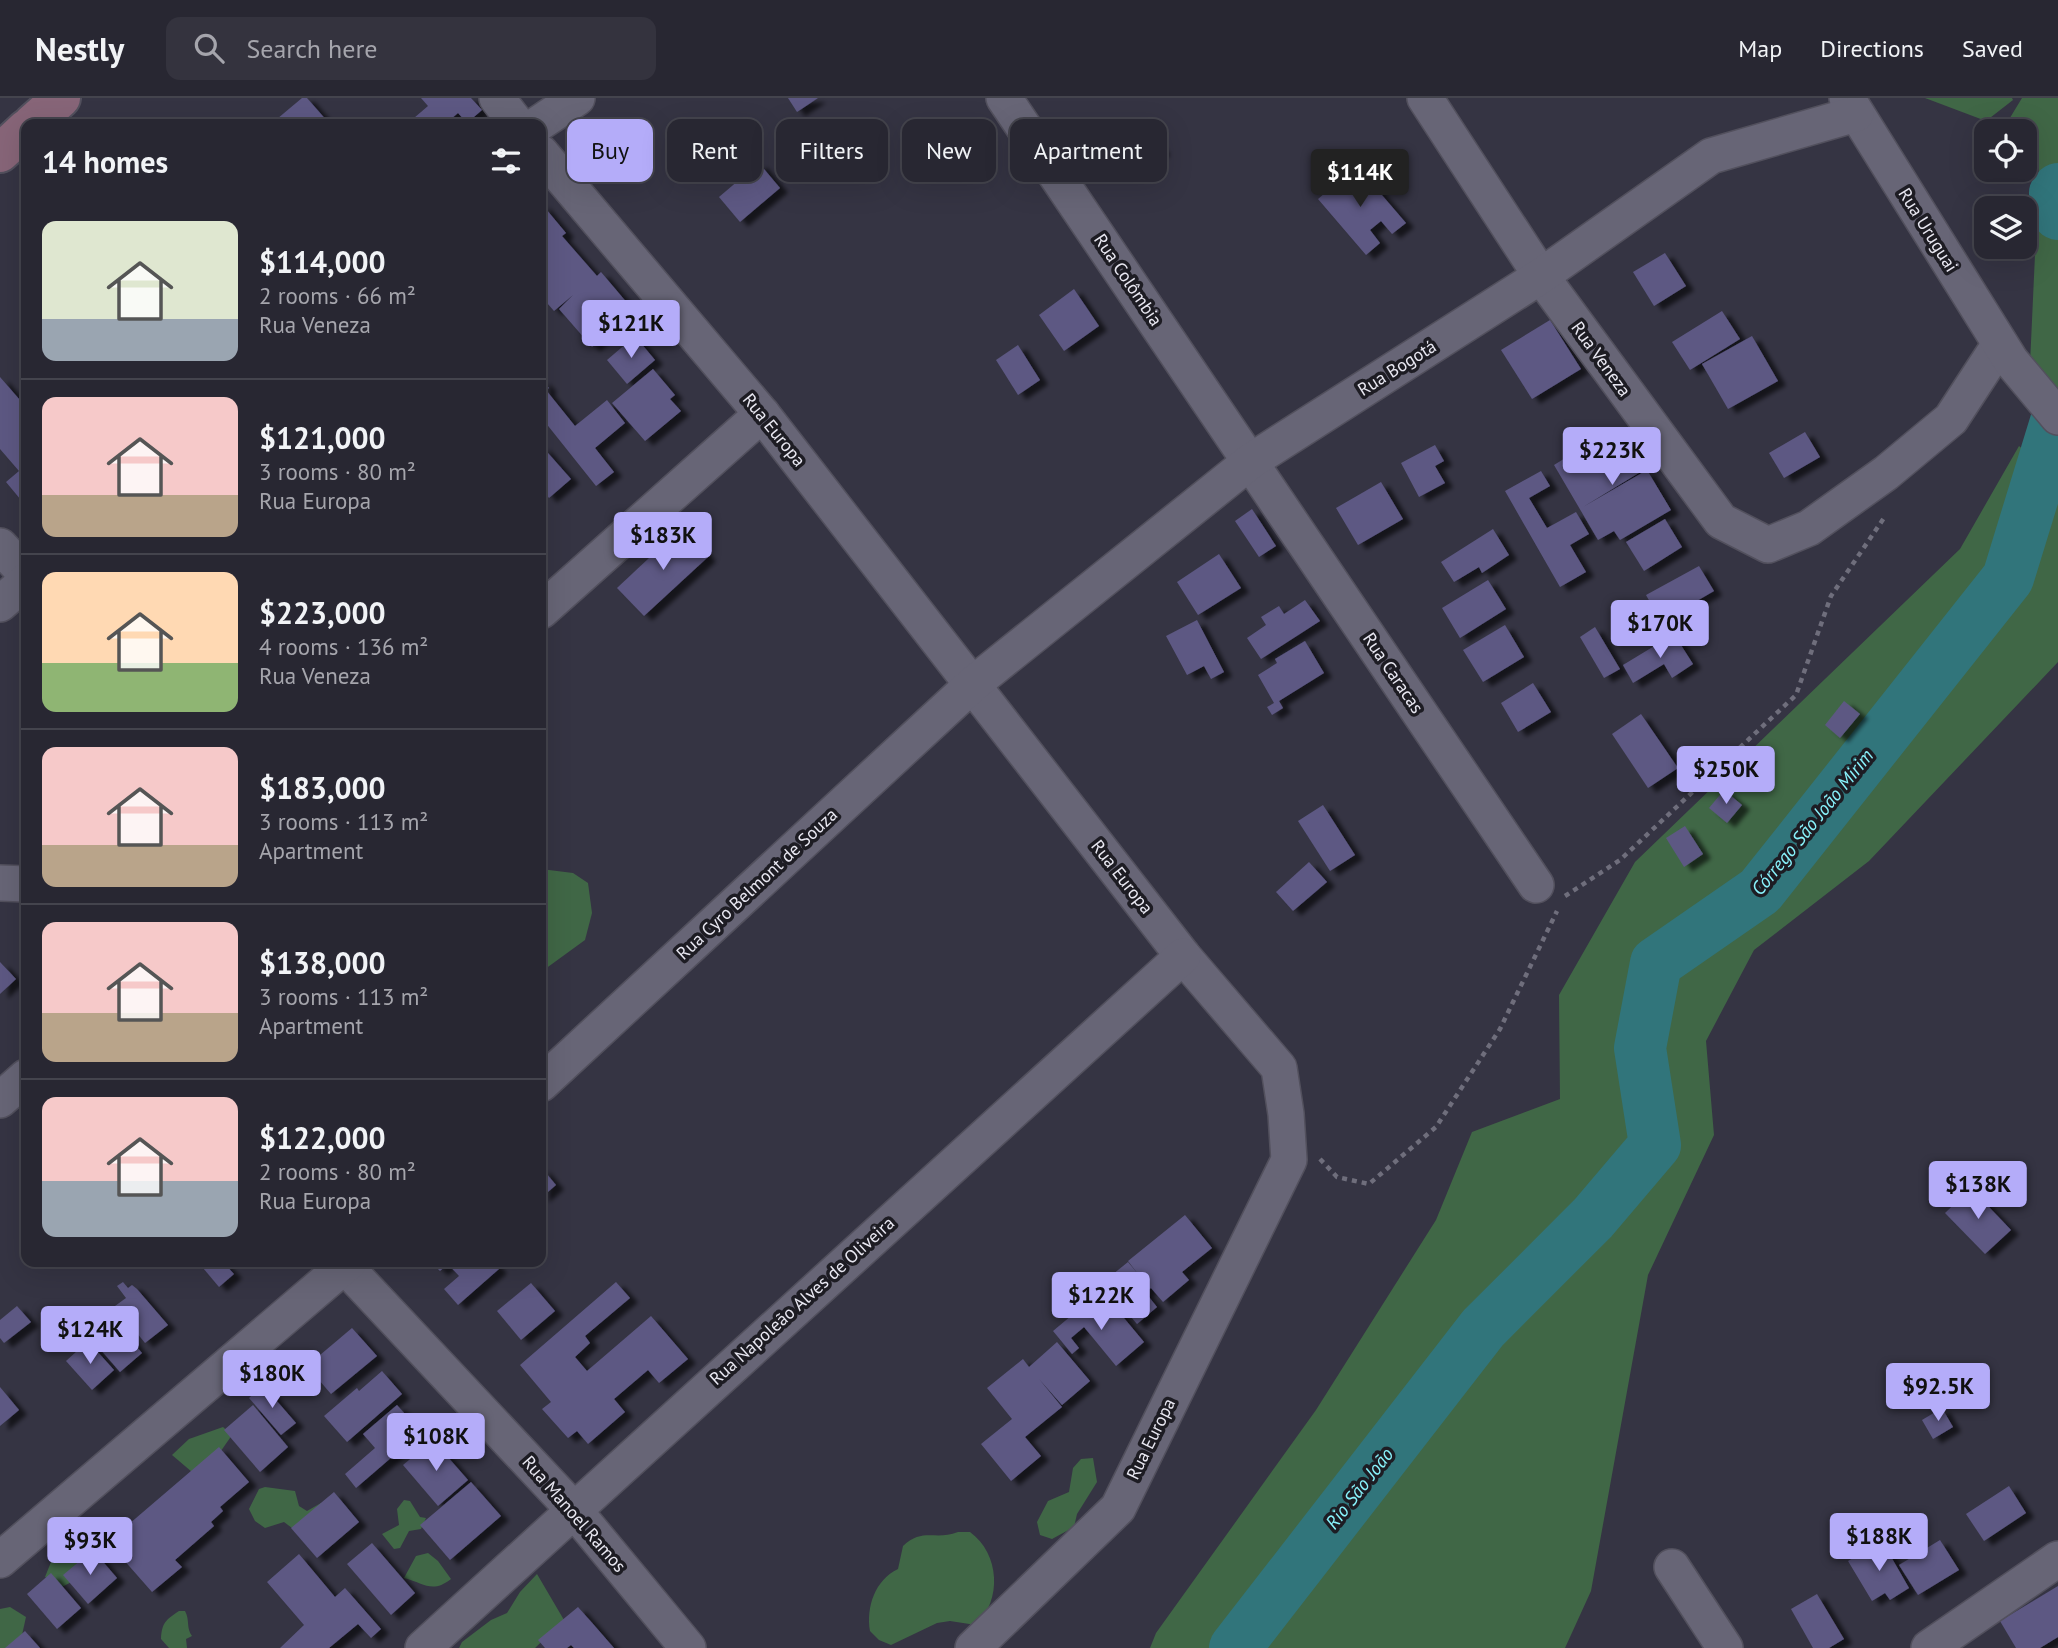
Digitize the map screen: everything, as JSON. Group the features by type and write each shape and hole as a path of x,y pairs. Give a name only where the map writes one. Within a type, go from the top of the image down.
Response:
{"main road":[{"path":"38,119 61,98"},
{"path":"0,153 21,134"}],"street":[{"path":"497,98 513,119"},
{"path":"546,119 577,98"},
{"name":"Rua Colômbia","path":"1004,98 1251,461"},
{"name":"Rua Veneza","path":"1425,98 1541,276 1721,521 1768,545 1809,528 1886,473 1951,419 2005,353"},
{"name":"Rua Bogotá","path":"973,684 1251,461 1541,276 1712,156 1851,106"},
{"name":"Rua Uruguai","path":"1851,106 2005,353 2058,417"},
{"name":"Rua Europa","path":"546,159 762,414 1183,956 1279,1068 1289,1160 1118,1508 973,1648"},
{"path":"546,607 762,414"},
{"name":"Rua Caracas","path":"1251,461 1546,897"},
{"path":"0,546 21,569"},
{"path":"0,604 21,585"},
{"name":"Rua Cyro Belmont de Souza","path":"546,1079 973,684"},
{"path":"0,883 21,884"},
{"name":"Rua Napoleão Alves de Oliveira","path":"423,1648 1183,956"},
{"path":"0,1100 21,1081"},
{"path":"0,1560 340,1267"},
{"name":"Rua Manoel Ramos","path":"349,1267 573,1509 688,1648"},
{"path":"1929,1648 2058,1559"},
{"path":"1672,1567 1725,1648"}],"path":[{"path":"1287,1125 1337,1177 1369,1184 1436,1127 1500,1029 1546,897 1563,897 1620,860 1796,695 1830,596 1891,508"}],"green space":[{"path":"1925,98 2012,98 2013,100 1989,119 1981,119"},
{"path":"2022,98 2058,98 2058,391 2030,364 2035,259 2037,259 2037,119 2009,119"},
{"path":"2019,446 2058,479 2058,662 1869,861 1754,950 1706,1041 1714,1135 1648,1275 1591,1591 1565,1648 1150,1648 1156,1633 1316,1410 1436,1220 1472,1132 1560,1099 1559,995 1635,862 1960,549"},
{"path":"546,870 573,873 588,883 592,913 585,940 546,968"},
{"path":"223,1427 232,1435 214,1461 192,1472 172,1455 189,1439"},
{"path":"1093,1458 1097,1482 1077,1514 1074,1527 1052,1539 1040,1535 1037,1522 1048,1501 1069,1492 1073,1468 1081,1459"},
{"path":"265,1487 295,1491 299,1506 307,1511 321,1503 323,1505 296,1531 284,1522 265,1528 255,1521 249,1509 259,1489"},
{"path":"404,1500 410,1501 420,1517 426,1518 421,1529 409,1531 400,1548 394,1549 382,1534 399,1525 397,1509"},
{"path":"970,1532 980,1541 992,1565 993,1590 984,1615 976,1625 950,1621 937,1623 891,1645 879,1640 870,1631 871,1604 883,1580 898,1569 903,1546 917,1537"},
{"path":"70,1546 82,1549 90,1558 79,1578 62,1587 45,1577 51,1562"},
{"path":"428,1553 438,1561 451,1579 433,1587 404,1578 416,1556"},
{"path":"537,1574 564,1620 535,1648 459,1648 462,1642 491,1620 507,1613 520,1592"},
{"path":"10,1607 26,1617 22,1635 8,1648 0,1648 0,1609"},
{"path":"179,1611 185,1611 192,1636 186,1639 187,1648 169,1648 161,1639 162,1629 168,1619"}],"building":[{"path":"302,98 307,98 325,119 277,119"},
{"path":"421,98 471,98 482,110 472,119 463,119 458,113 451,119 413,119 428,106"},
{"path":"788,98 818,98 797,112"},
{"path":"1357,166 1406,223 1392,234 1381,221 1370,230 1380,243 1366,255 1318,199"},
{"path":"762,167 780,188 740,222 719,197 737,182 762,182"},
{"path":"546,209 566,233 562,236 597,276 601,272 634,311 592,347 559,309 573,295 554,311 546,302"},
{"path":"1665,253 1686,286 1654,306 1633,272"},
{"path":"1074,289 1099,326 1064,351 1039,315"},
{"path":"1722,311 1740,339 1690,370 1672,342"},
{"path":"1550,320 1581,369 1532,399 1501,350"},
{"path":"635,336 655,360 627,384 607,360"},
{"path":"1752,336 1778,381 1728,409 1702,364"},
{"path":"1018,345 1040,380 1018,395 996,360"},
{"path":"653,369 675,395 670,399 681,411 645,441 612,403"},
{"path":"0,377 21,401 21,500 6,482 19,471 0,449"},
{"path":"546,390 575,426 607,400 625,423 595,448 614,472 596,486 546,423"},
{"path":"1615,427 1642,471 1583,507 1647,470 1671,510 1620,540 1614,531 1598,540 1554,465"},
{"path":"1805,432 1820,457 1784,478 1769,453"},
{"path":"1435,445 1444,461 1435,466 1445,483 1419,497 1401,463"},
{"path":"546,451 571,479 549,498 546,494"},
{"path":"1541,471 1550,486 1529,498 1547,528 1576,512 1589,534 1570,545 1586,572 1560,587 1505,491"},
{"path":"1381,482 1403,519 1358,545 1336,508"},
{"path":"1252,509 1276,546 1259,557 1235,521"},
{"path":"1665,519 1682,547 1644,571 1626,542"},
{"path":"681,528 708,557 644,616 617,588"},
{"path":"1493,529 1509,555 1482,573 1479,567 1454,582 1441,562"},
{"path":"1219,554 1241,588 1198,615 1177,582"},
{"path":"1699,566 1714,591 1678,612 1682,619 1665,629 1646,595"},
{"path":"1488,580 1506,609 1460,638 1442,608"},
{"path":"1305,600 1320,621 1261,659 1247,638 1266,625 1261,617 1279,606 1284,614"},
{"path":"1197,620 1224,672 1211,679 1204,666 1187,675 1166,636"},
{"path":"1505,625 1524,657 1483,682 1463,650"},
{"path":"1595,627 1620,669 1604,678 1580,637"},
{"path":"1674,634 1693,664 1672,678 1664,664 1633,683 1623,665"},
{"path":"1305,641 1324,673 1279,701 1283,708 1272,715 1267,707 1274,703 1258,675 1277,663 1275,659"},
{"path":"1533,683 1551,712 1518,732 1501,703"},
{"path":"1844,701 1860,714 1840,738 1825,725"},
{"path":"1641,714 1678,768 1648,788 1612,734"},
{"path":"1724,790 1742,805 1727,823 1709,808"},
{"path":"1323,805 1355,855 1330,871 1298,821"},
{"path":"1685,826 1703,854 1684,867 1666,838"},
{"path":"1309,862 1327,882 1293,911 1276,892"},
{"path":"0,962 16,979 0,994"},
{"path":"546,1173 556,1185 546,1194"},
{"path":"1971,1188 2011,1230 1985,1254 1945,1213"},
{"path":"1185,1215 1212,1248 1182,1272 1189,1280 1163,1302 1151,1288 1145,1292 1157,1307 1137,1324 1112,1294 1107,1298 1097,1287 1128,1262 1138,1274 1128,1261"},
{"path":"202,1267 228,1267 234,1274 219,1287"},
{"path":"451,1267 499,1269 458,1305 444,1289 459,1276"},
{"path":"123,1282 128,1288 132,1285 137,1289 168,1325 145,1343 115,1306 126,1298 117,1286"},
{"path":"616,1282 630,1298 585,1336 590,1343 575,1357 587,1371 651,1316 688,1359 659,1383 648,1370 614,1399 625,1412 588,1444 577,1431 568,1438 542,1409 551,1402 520,1365"},
{"path":"531,1283 555,1311 521,1340 497,1311"},
{"path":"1090,1300 1103,1315 1114,1306 1144,1342 1116,1366 1084,1327 1071,1338 1079,1348 1072,1354 1053,1331"},
{"path":"17,1306 31,1322 4,1343 0,1338 0,1320"},
{"path":"89,1307 115,1338 123,1331 142,1353 120,1372 74,1319"},
{"path":"352,1328 377,1356 331,1394 307,1366"},
{"path":"88,1341 114,1370 92,1390 66,1361"},
{"path":"1057,1342 1090,1381 1062,1405 1039,1379 1062,1407 1025,1437 1041,1456 1011,1481 981,1444 1012,1419 987,1388 1023,1359 1029,1367"},
{"path":"382,1371 402,1394 347,1442 324,1416"},
{"path":"263,1385 296,1423 281,1435 249,1398"},
{"path":"0,1387 19,1410 0,1426"},
{"path":"253,1405 288,1447 260,1472 224,1430"},
{"path":"397,1405 421,1432 356,1488 345,1474 375,1448 363,1434"},
{"path":"1942,1408 1953,1427 1933,1439 1922,1420"},
{"path":"433,1440 468,1480 438,1506 403,1465"},
{"path":"219,1447 249,1482 220,1507 223,1511 211,1522 214,1526 175,1560 182,1567 152,1592 108,1542"},
{"path":"471,1482 501,1516 450,1560 420,1525"},
{"path":"2009,1486 2026,1513 1984,1541 1966,1514"},
{"path":"334,1492 359,1522 317,1558 291,1528"},
{"path":"1940,1540 1959,1570 1918,1595 1899,1565"},
{"path":"1882,1541 1909,1588 1890,1600 1885,1593 1872,1601 1848,1561"},
{"path":"372,1543 415,1593 391,1615 347,1564"},
{"path":"93,1550 117,1578 88,1604 63,1575"},
{"path":"299,1554 335,1597 345,1588 381,1629 371,1638 358,1624 329,1648 280,1648 304,1625 267,1582"},
{"path":"51,1573 81,1608 57,1629 27,1594"},
{"path":"2058,1586 2058,1637 2040,1648 2016,1648 2000,1621"},
{"path":"1817,1594 1844,1639 1829,1648 1813,1648 1791,1609"},
{"path":"578,1607 614,1648 574,1648 571,1645 567,1648 545,1648 538,1640"},
{"path":"25,1631 40,1648 5,1648"}],"waterway":[{"name":"Rio São João","path":"2058,189 2055,193 2058,214"},
{"name":"Córrego São João Mirim","path":"1235,1648 1483,1328 1593,1218 1655,1145 1640,1048 1656,963 1760,891 2008,578 2058,415"}]}
